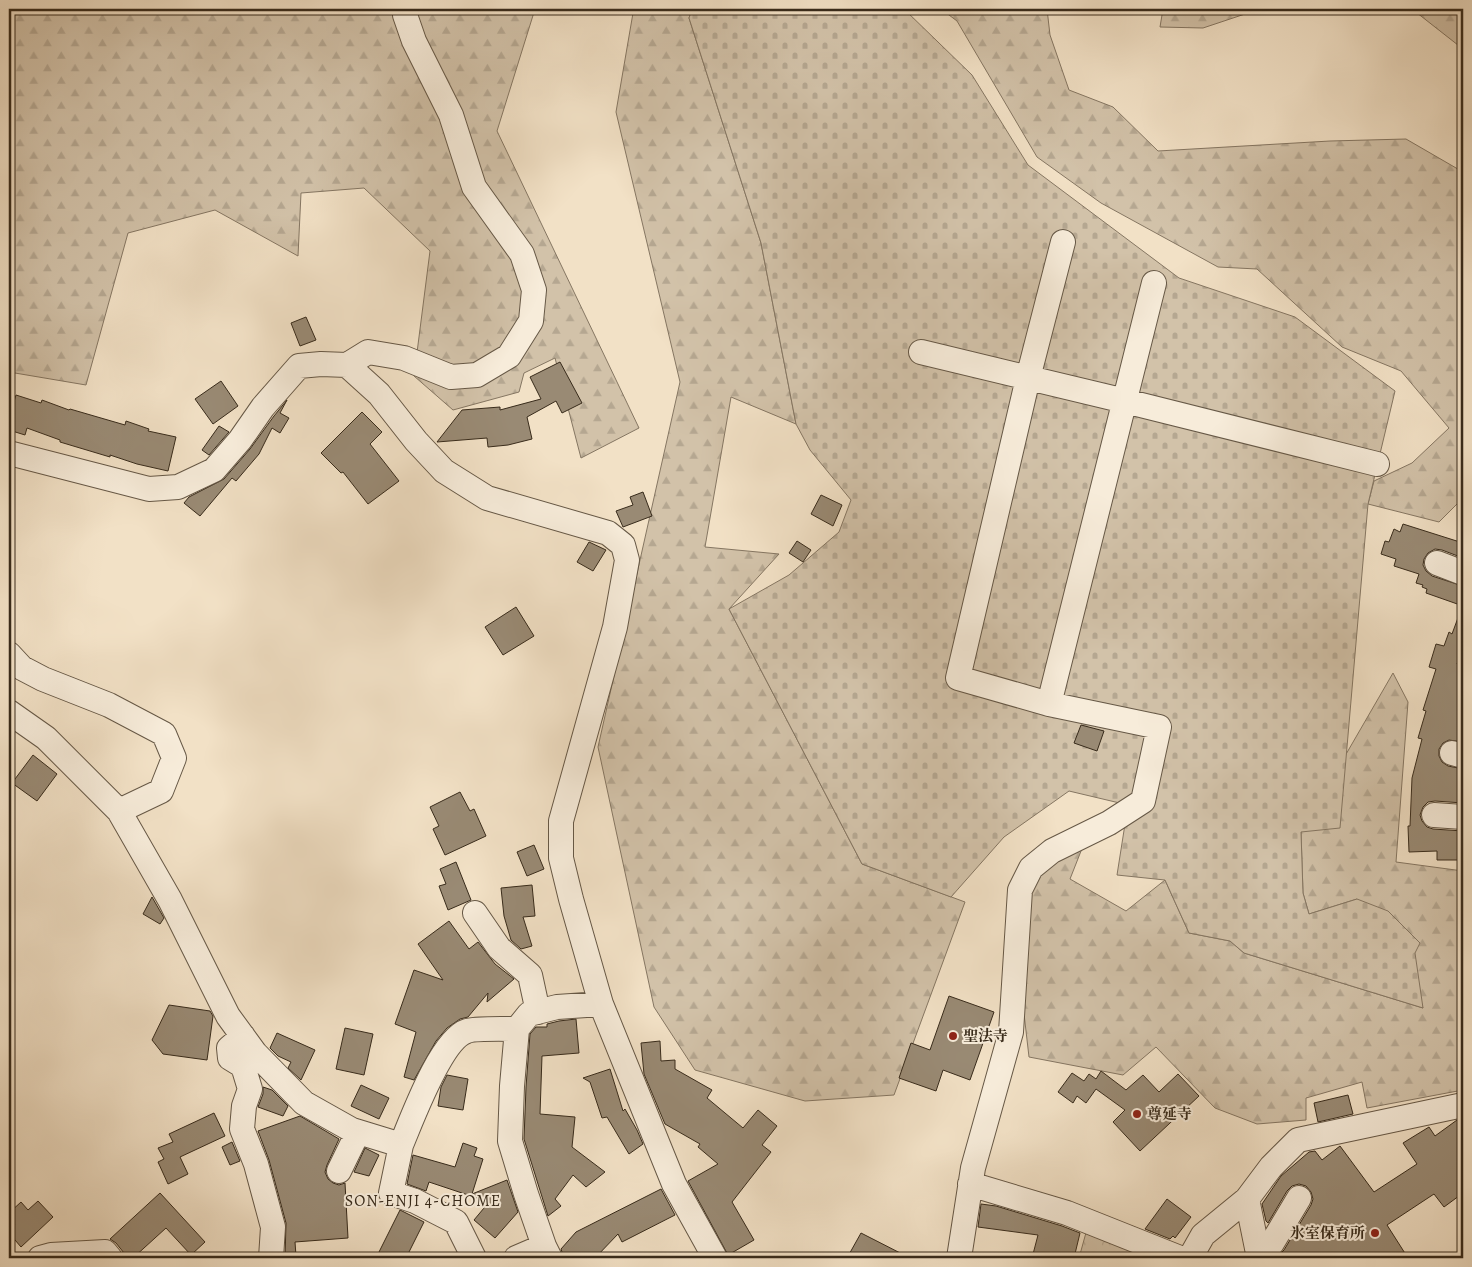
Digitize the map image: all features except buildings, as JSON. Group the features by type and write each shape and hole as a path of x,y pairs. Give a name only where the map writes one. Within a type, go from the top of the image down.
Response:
{"street":[{"path":"9,453 149,490 178,487 214,470 240,440 263,407 299,366 321,364 347,365 368,352 404,358 451,377 477,375 509,356 531,321 534,290 522,254 474,187 451,115 414,41 405,15 406,9"},
{"path":"959,1258 970,1184 1011,1032 1020,890 1031,868 1052,851 1109,823 1143,801 1159,727 1049,704 958,678 1028,378 1063,242"},
{"path":"1049,704 1154,283"},
{"path":"920,352 1377,464"},
{"path":"347,365 379,394 416,441 444,471 487,498 608,532 623,545 627,560 615,627 561,821 561,858 601,1004 674,1184 715,1258"},
{"path":"1437,563 1463,573"},
{"path":"9,654 22,668 43,679 109,705 164,734 174,758 161,791 119,811"},
{"path":"9,712 46,738 119,811 170,900 228,1016 254,1053 304,1103 358,1132 401,1145"},
{"path":"1434,815 1463,817"},
{"path":"475,913 500,948 530,975 538,1012"},
{"path":"516,1258 547,1252 526,1194 510,1141 517,1029 529,1014 557,1007 601,1004"},
{"path":"474,1258 456,1222 415,1201 391,1193 401,1145 437,1064 453,1041 467,1031 517,1029"},
{"path":"243,1036 229,1048 230,1058 243,1066 250,1089 244,1106 242,1129 256,1164 273,1227 271,1258"},
{"path":"1190,1258 1202,1235 1248,1198 1271,1167 1298,1140 1463,1105"},
{"path":"339,1171 358,1132"},
{"path":"970,1184 1067,1213 1180,1258"},
{"path":"1248,1198 1258,1253 1272,1243 1299,1198"},
{"path":"40,1258 50,1255 105,1252 110,1258"}],"green space":[{"path":"9,9 535,9 497,131 639,428 581,458 555,358 524,373 519,392 453,410 414,376 430,251 364,188 301,193 298,256 215,210 128,233 86,385 9,372"},
{"path":"633,9 692,9 689,18 761,243 796,424 731,397 705,547 779,554 729,609 862,864 965,902 894,1095 805,1101 695,1070 654,1007 598,747 680,382 616,112"},
{"path":"692,9 904,9 972,75 1028,165 1179,278 1295,317 1395,391 1368,504 1340,828 1301,832 1303,893 1309,914 1357,899 1388,911 1420,943 1415,953 1423,1008 1244,953 1230,941 1189,933 1165,880 1117,875 1128,805 1069,791 1004,837 951,897 862,864 729,609 789,575 839,532 851,500 810,450 796,424 761,243 689,18"},
{"path":"941,9 1047,9 1050,35 1069,90 1113,107 1158,151 1330,141 1406,139 1463,172 1463,498 1439,522 1368,504 1374,481 1412,463 1449,428 1401,371 1342,347 1257,269 1218,267 1101,203 1037,157 957,21"},
{"path":"1163,9 1260,9 1203,28 1160,27"},
{"path":"1412,9 1463,9 1463,49"},
{"path":"1393,673 1408,702 1396,862 1463,871 1463,1090 1367,1108 1362,1082 1306,1098 1306,1120 1257,1124 1215,1108 1156,1047 1123,1075 1029,1057 1013,918 1053,856 1083,846 1070,879 1126,911 1165,880 1189,933 1230,941 1244,953 1423,1008 1357,899 1309,914 1303,893 1301,832"},
{"path":"1087,1229 1166,1258 1079,1258"}],"place":[{"name":"聖法寺","path":"953,1036"},
{"name":"尊延寺","path":"1137,1114"},
{"name":"氷室保育所","path":"1375,1233"}],"district":[{"name":"SON-ENJI 4-CHOME","path":"423,1201"}]}
